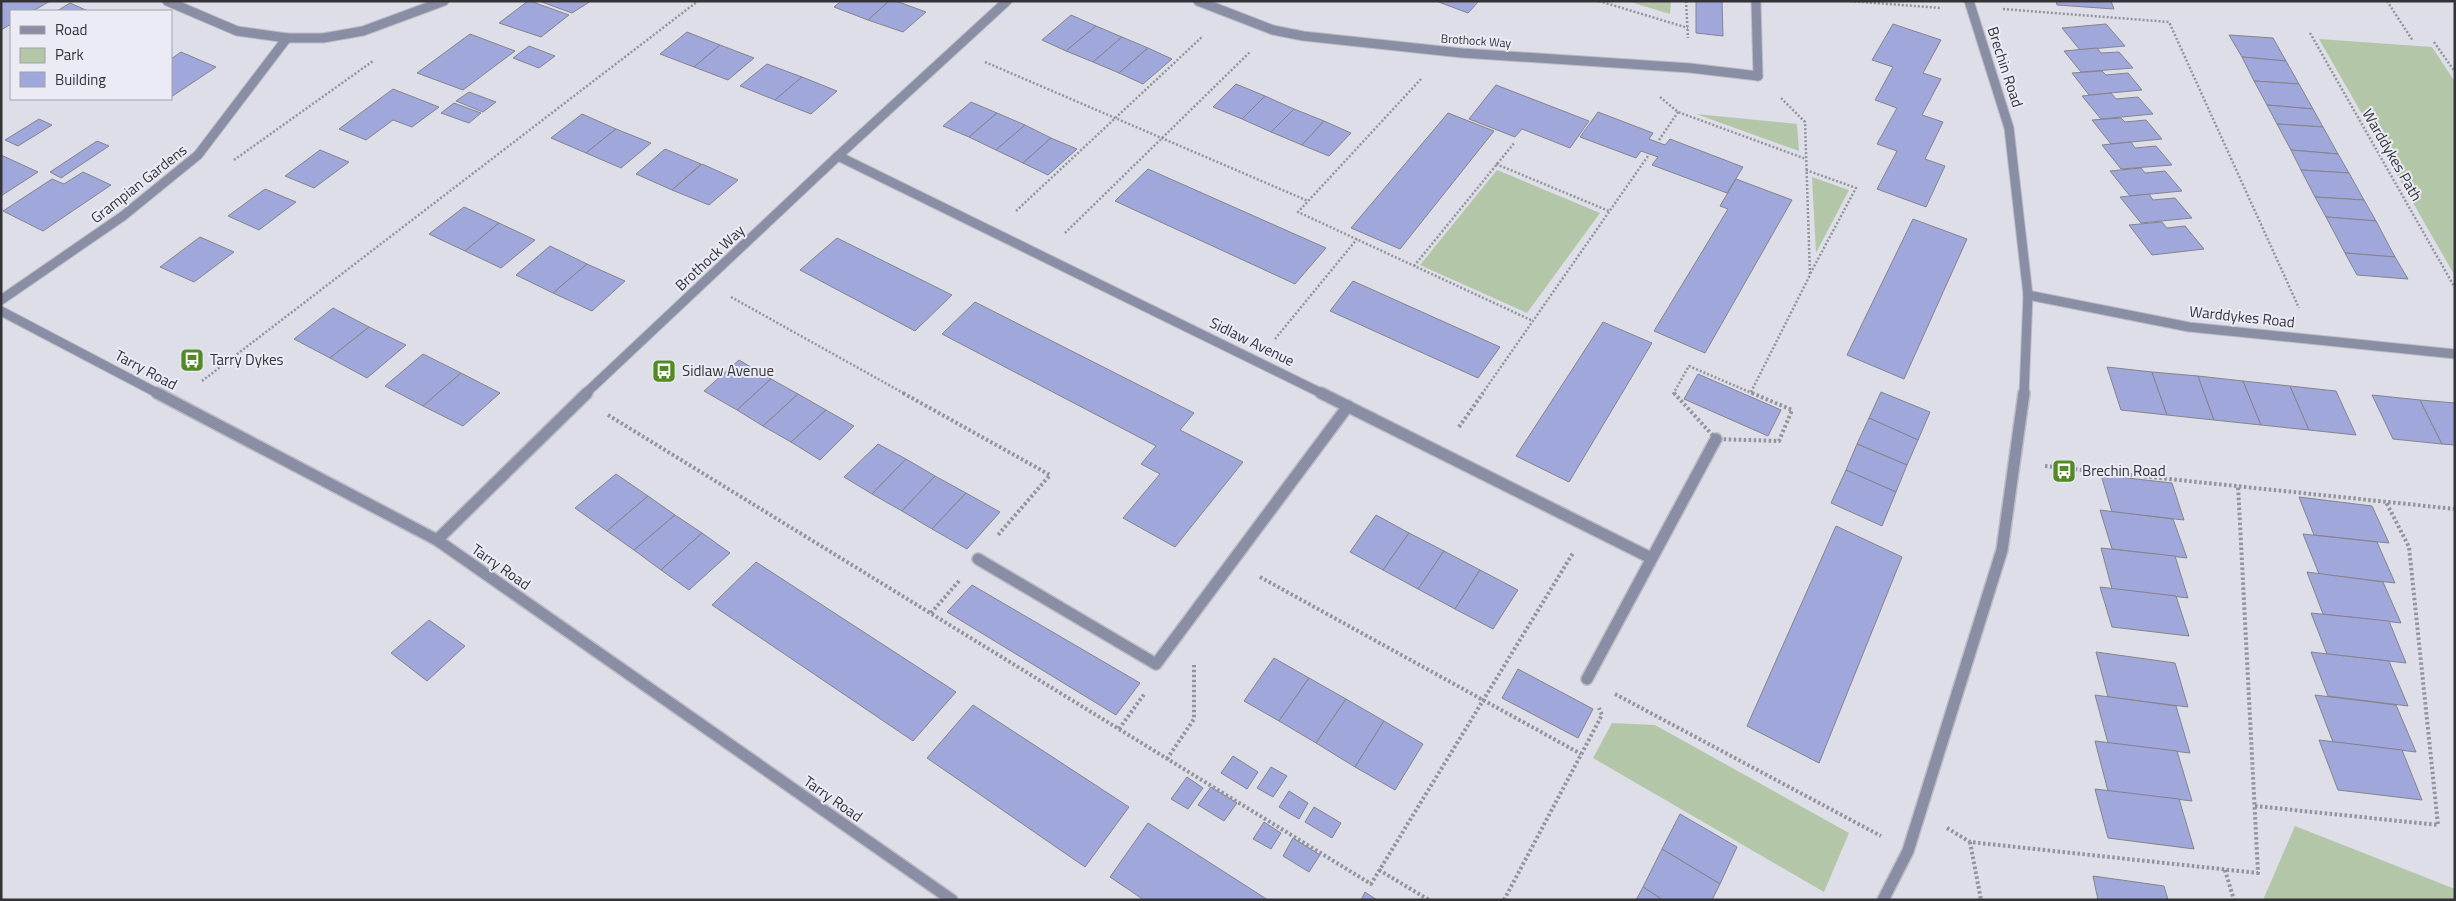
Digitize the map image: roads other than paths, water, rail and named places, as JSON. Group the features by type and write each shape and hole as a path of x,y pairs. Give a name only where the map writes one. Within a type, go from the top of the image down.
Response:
{"street":[{"path":"167,1 237,31 287,38 323,38 363,32 438,6 444,1"},
{"name":"Brothock Way","path":"437,540 581,398 838,156 1008,1"},
{"name":"Brothock Way","path":"1198,1 1273,30 1303,36 1424,49 1690,68 1758,76 1756,1"},
{"name":"Brechin Road","path":"1883,900 1908,850 2002,550 2024,396 2028,295 2009,128 1970,4"},
{"name":"Grampian Gardens","path":"1,300 123,216 198,155 287,38"},
{"name":"Sidlaw Avenue","path":"838,156 1348,406 1652,558"},
{"name":"Warddykes Road","path":"2028,295 2189,327 2455,354"},
{"name":"Tarry Road","path":"1,311 437,540 952,900"},
{"path":"978,559 1156,664 1348,406"},
{"path":"1588,680 1716,439"}],"place":[{"name":"Tarry Dykes","path":"192,360"},
{"name":"Sidlaw Avenue","path":"664,371"},
{"name":"Brechin Road","path":"2064,471"}]}
